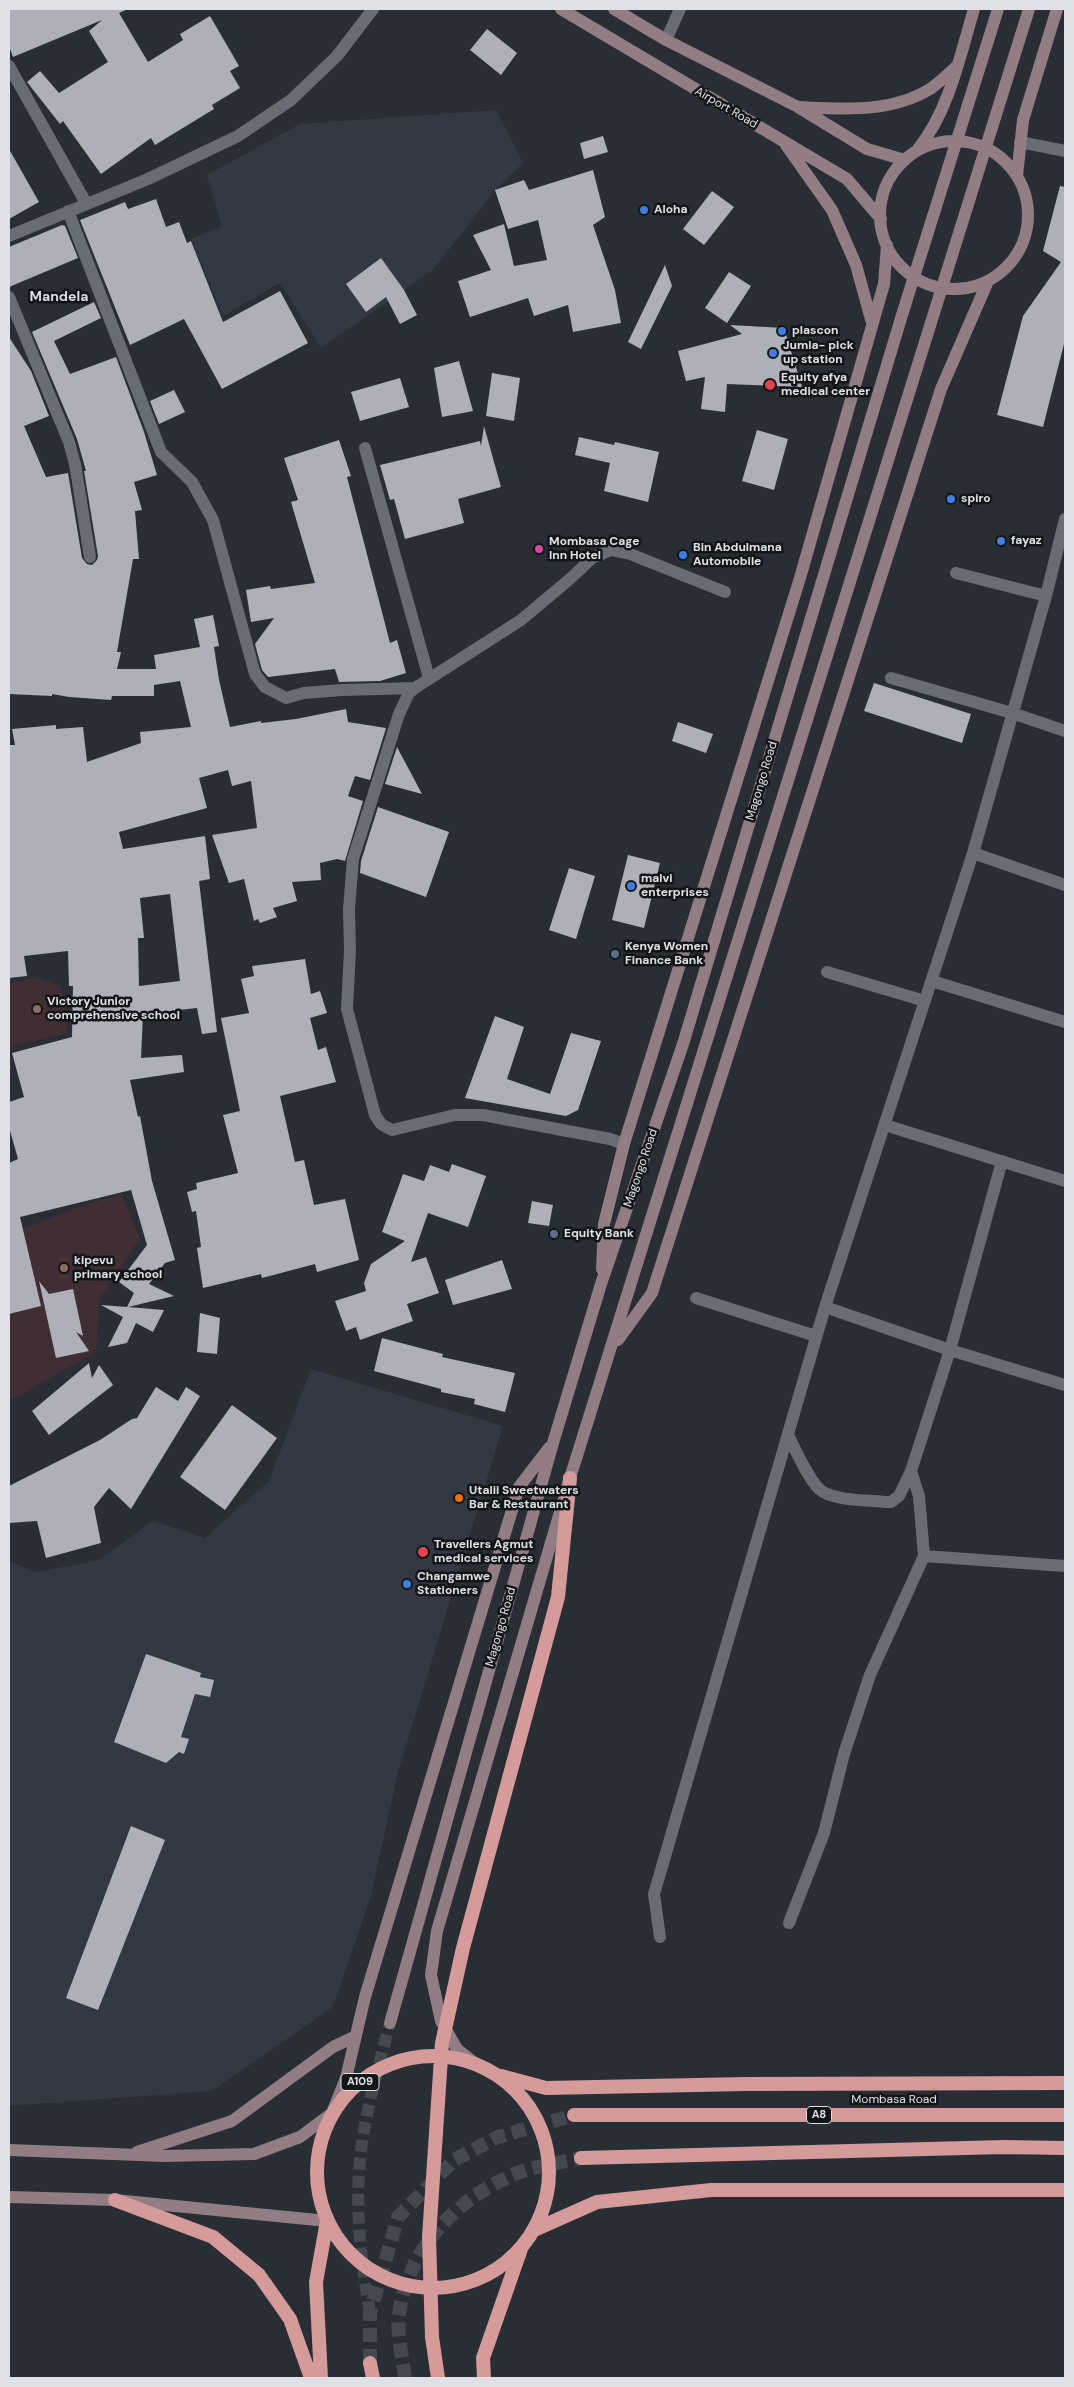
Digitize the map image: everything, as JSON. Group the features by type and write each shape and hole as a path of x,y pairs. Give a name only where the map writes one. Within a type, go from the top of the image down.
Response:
{"highway":[{"path":"438,2378 432,2337 429,2237 442,2043 463,1948 558,1596 570,1478"},
{"name":"A109","path":"425,2056 472,2061 495,2074 517,2093 532,2112 545,2144 548,2166 548,2188 543,2210 534,2230 522,2248 492,2273 457,2287 418,2289 382,2278 352,2256 337,2240 327,2221 317,2187 318,2149 332,2113 356,2084 388,2064 425,2056"},
{"path":"495,2074 546,2088 746,2084 1065,2084"},
{"name":"Mombasa Road","path":"574,2115 1065,2114"},
{"path":"581,2158 1004,2147 1065,2148"},
{"path":"534,2230 597,2202 702,2191 896,2188 1065,2190"},
{"path":"115,2200 212,2237 259,2275 290,2319 311,2378"},
{"path":"321,2378 316,2282 327,2221"},
{"path":"484,2378 482,2358 522,2248"},
{"path":"370,2363 373,2378"}],"main road":[{"name":"Airport Road","path":"561,9 847,179 881,219"},
{"path":"614,9 666,40 798,107 867,149 905,160"},
{"path":"916,151 934,143 952,140 972,142 990,150 1005,161 1017,176 1025,194 1028,215 1025,235 1017,253 1009,264 988,281 969,287 949,289 930,284 912,275 897,262 887,244 881,219 881,203 886,187 894,172 916,151 930,134 956,66 974,9"},
{"name":"Magongo Road","path":"390,2023 553,1443 601,1284 683,1044 902,315 998,9"},
{"name":"Magongo Road","path":"472,2061 456,2049 441,2021 431,1976 437,1931 570,1478 612,1349 1029,9"},
{"path":"1017,176 1023,120 1057,9"},
{"path":"798,107 853,110 886,106 930,89 956,66"},
{"path":"783,141 832,210 856,264 872,323"},
{"path":"601,1284 604,1224 624,1144 797,587 884,284 887,244"},
{"path":"612,1349 652,1293 941,389 988,281"},
{"path":"9,2150 130,2155 254,2154 300,2137 332,2113 346,2078 365,1997 519,1487 553,1443"},
{"path":"130,2155 232,2122 333,2046 356,2036"},
{"path":"9,2197 115,2200 327,2221"}],"street":[{"path":"9,236 148,179 238,136 291,100 338,56 373,9"},
{"path":"666,40 680,9"},
{"path":"9,66 86,203"},
{"path":"1020,142 1065,151"},
{"path":"68,211 161,452 192,482 213,520 255,674 259,681 265,687 286,698 304,693 342,690 415,688"},
{"path":"9,296 69,442 75,464 90,557"},
{"path":"365,448 429,678"},
{"path":"660,1937 654,1894 816,1336 973,853 1046,596 1065,519"},
{"path":"624,1144 610,1139 483,1114 455,1115 392,1130 380,1124 375,1115 347,1009 351,881 355,852 399,714 408,694 429,678 521,620 599,553 611,550 630,554 725,592"},
{"path":"956,573 1046,596"},
{"path":"891,678 1012,713 1065,731"},
{"path":"973,853 1065,884"},
{"path":"827,972 925,1001"},
{"path":"932,981 1065,1021"},
{"path":"885,1125 1065,1181"},
{"path":"788,1435 812,1479 822,1492 891,1502 902,1492 911,1471 950,1350 1002,1161"},
{"path":"696,1298 816,1336"},
{"path":"825,1307 950,1350 1064,1380"},
{"path":"789,1923 824,1833 844,1754 866,1684 924,1556 919,1496 911,1471"},
{"path":"924,1556 1065,1566"}],"shaded area":[{"path":"496,110 523,163 497,188 433,270 321,348 280,283 223,316 191,239 222,226 207,175 300,124"},
{"name":"Victory Junior comprehensive school","path":"35,977 61,986 68,1033 10,1046 12,1076 9,1077 9,984"},
{"name":"kipevu primary school","path":"123,1194 124,1201 140,1238 100,1298 96,1352 15,1398 9,1399 9,1234 87,1204"},
{"path":"311,1369 503,1426 398,1772 371,1896 333,2007 212,2091 9,2106 9,1561 35,1572 97,1561 153,1521 205,1538 269,1481"}],"building":[{"path":"9,9 128,9 119,13 148,62 183,40 180,34 210,16 239,66 230,71 240,88 212,105 214,109 155,145 151,138 101,174 63,121 60,124 27,82 40,71 59,93 108,62 89,31 102,20 13,57 9,46"},
{"path":"487,29 517,53 501,75 470,50"},
{"path":"603,136 608,152 584,159 580,143"},
{"path":"9,149 39,202 9,219"},
{"path":"593,170 605,217 593,225 615,290 621,323 573,332 568,305 534,316 528,298 470,317 458,281 491,270 473,235 504,224 514,266 547,260 538,220 508,229 495,190 524,180 529,190"},
{"path":"1060,186 1065,187 1065,340 1043,427 997,415 1023,316 1061,262 1043,251"},
{"path":"712,191 734,207 704,245 683,229"},
{"path":"156,199 166,227 179,222 187,243 191,241 223,322 280,291 308,343 222,389 184,319 130,345 80,220 125,202 128,209"},
{"path":"62,225 65,226 78,258 9,287 9,247"},
{"path":"381,258 404,290 417,315 400,324 386,297 366,312 346,284"},
{"path":"665,265 672,286 641,349 628,342"},
{"path":"729,272 751,286 727,323 705,308"},
{"path":"94,302 101,318 54,341 70,374 116,357 144,432 157,475 134,482 142,510 135,511 139,559 133,559 117,652 121,652 117,669 156,669 154,655 200,647 194,619 213,615 219,646 214,647 219,680 230,727 261,721 261,723 296,719 346,709 348,722 386,728 370,780 355,776 348,796 363,801 345,861 337,859 320,863 321,880 292,882 297,901 273,908 277,917 260,923 258,919 254,921 244,879 229,883 212,835 257,828 251,781 232,786 228,770 199,778 207,808 119,832 123,849 205,836 210,879 199,881 217,1032 202,1034 197,1008 143,1014 141,1058 182,1055 184,1072 130,1080 138,1117 140,1116 152,1181 175,1260 165,1263 149,1284 174,1296 128,1307 164,1310 153,1332 136,1323 127,1343 108,1347 123,1317 101,1305 127,1307 134,1293 119,1282 147,1245 131,1190 20,1217 41,1306 9,1314 9,1163 18,1159 9,1127 9,1102 24,1097 12,1053 72,1037 73,986 69,986 68,951 24,956 27,976 9,978 9,745 15,745 12,729 56,725 56,729 83,727 87,762 141,743 140,732 191,727 180,681 154,685 154,696 112,696 111,700 52,694 52,696 9,694 9,337 31,371 49,416 24,426 46,477 68,473 82,558 87,564 92,565 98,556 84,471 86,471 77,439 32,332","holes":["170,894 180,981 139,986 138,938 144,938 140,898"]},
{"path":"730,325 784,328 802,387 727,384 725,412 701,409 705,377 686,381 678,351 742,334"},
{"path":"459,361 473,411 442,417 434,368"},
{"path":"492,373 520,378 514,421 486,416"},
{"path":"400,378 409,407 360,421 351,392"},
{"path":"174,390 185,412 159,424 150,401"},
{"path":"484,426 501,487 458,499 464,523 405,539 394,499 390,500 380,465 480,441 481,446"},
{"path":"757,430 788,439 774,490 742,481"},
{"path":"579,437 614,445 615,442 659,452 648,502 604,491 610,463 575,455"},
{"path":"339,440 351,476 347,477 390,643 397,640 406,673 380,681 339,682 335,669 268,677 262,670 255,644 274,618 251,622 246,590 270,586 271,589 315,583 291,502 298,500 284,458"},
{"path":"874,683 971,714 962,743 864,711"},
{"path":"678,722 713,734 706,753 672,741"},
{"path":"397,747 422,794 385,784"},
{"path":"378,807 449,832 426,897 360,873 361,861"},
{"path":"628,855 660,863 644,928 612,920"},
{"path":"569,868 595,876 576,939 549,930"},
{"path":"305,959 311,994 320,991 327,1013 310,1018 318,1050 326,1047 336,1082 280,1096 295,1162 304,1160 314,1205 345,1199 359,1260 317,1272 315,1264 262,1278 261,1274 203,1288 197,1248 201,1247 196,1211 192,1212 187,1192 197,1189 196,1183 238,1173 223,1115 240,1111 221,1018 249,1013 241,979 254,976 252,966"},
{"path":"495,1016 524,1027 507,1079 550,1094 571,1033 601,1041 578,1110 566,1116 465,1098"},
{"path":"452,1164 486,1176 468,1227 428,1213 411,1262 426,1257 439,1293 407,1304 413,1321 360,1340 356,1327 346,1331 335,1301 366,1291 364,1283 371,1264 405,1241 382,1232 403,1174 424,1181 430,1165 449,1172"},
{"path":"532,1201 553,1205 549,1226 528,1223"},
{"path":"502,1260 512,1289 453,1305 445,1280"},
{"path":"39,1281 49,1294 73,1289 83,1336 76,1332 89,1351 56,1358"},
{"path":"200,1313 220,1318 217,1354 197,1352"},
{"path":"382,1338 443,1354 442,1357 515,1373 505,1412 474,1404 475,1399 441,1392 441,1389 374,1371"},
{"path":"89,1363 92,1378 99,1365 113,1385 49,1435 32,1411"},
{"path":"156,1387 178,1401 186,1387 200,1396 131,1509 109,1488 94,1507 101,1543 46,1558 37,1521 9,1523 9,1486 100,1440 132,1419 137,1418"},
{"path":"232,1405 277,1438 225,1510 180,1477"},
{"path":"146,1654 201,1673 200,1677 214,1680 210,1697 195,1694 181,1737 189,1739 184,1754 179,1752 166,1763 114,1742"},
{"path":"131,1826 165,1840 98,2010 66,1998"}],"tunnel":[{"path":"370,2313 360,2243 359,2173 363,2135 390,2023"},
{"path":"370,2363 370,2313 398,2217 454,2160 498,2137 574,2115"},
{"path":"405,2378 399,2337 399,2314 404,2291 412,2270 436,2232 468,2201 508,2177 534,2168 581,2158"}],"place":[{"name":"Aloha","path":"644,210"},
{"name":"plascon","path":"782,331"},
{"name":"Jumia- pick up station","path":"773,353"},
{"name":"Equity afya medical center","path":"770,385"},
{"name":"spiro","path":"951,499"},
{"name":"fayaz","path":"1001,541"},
{"name":"Mombasa Cage Inn Hotel","path":"539,549"},
{"name":"Bin Abdulmana Automobile","path":"683,555"},
{"name":"malvi enterprises","path":"631,886"},
{"name":"Kenya Women Finance Bank","path":"615,954"},
{"name":"Victory Junior comprehensive school","path":"37,1009"},
{"name":"Equity Bank","path":"554,1234"},
{"name":"kipevu primary school","path":"64,1268"},
{"name":"Utalii Sweetwaters Bar & Restaurant","path":"459,1498"},
{"name":"Travellers Agmut medical services","path":"423,1552"},
{"name":"Changamwe Stationers","path":"407,1584"}],"district":[{"name":"Mandela","path":"59,297"}]}
